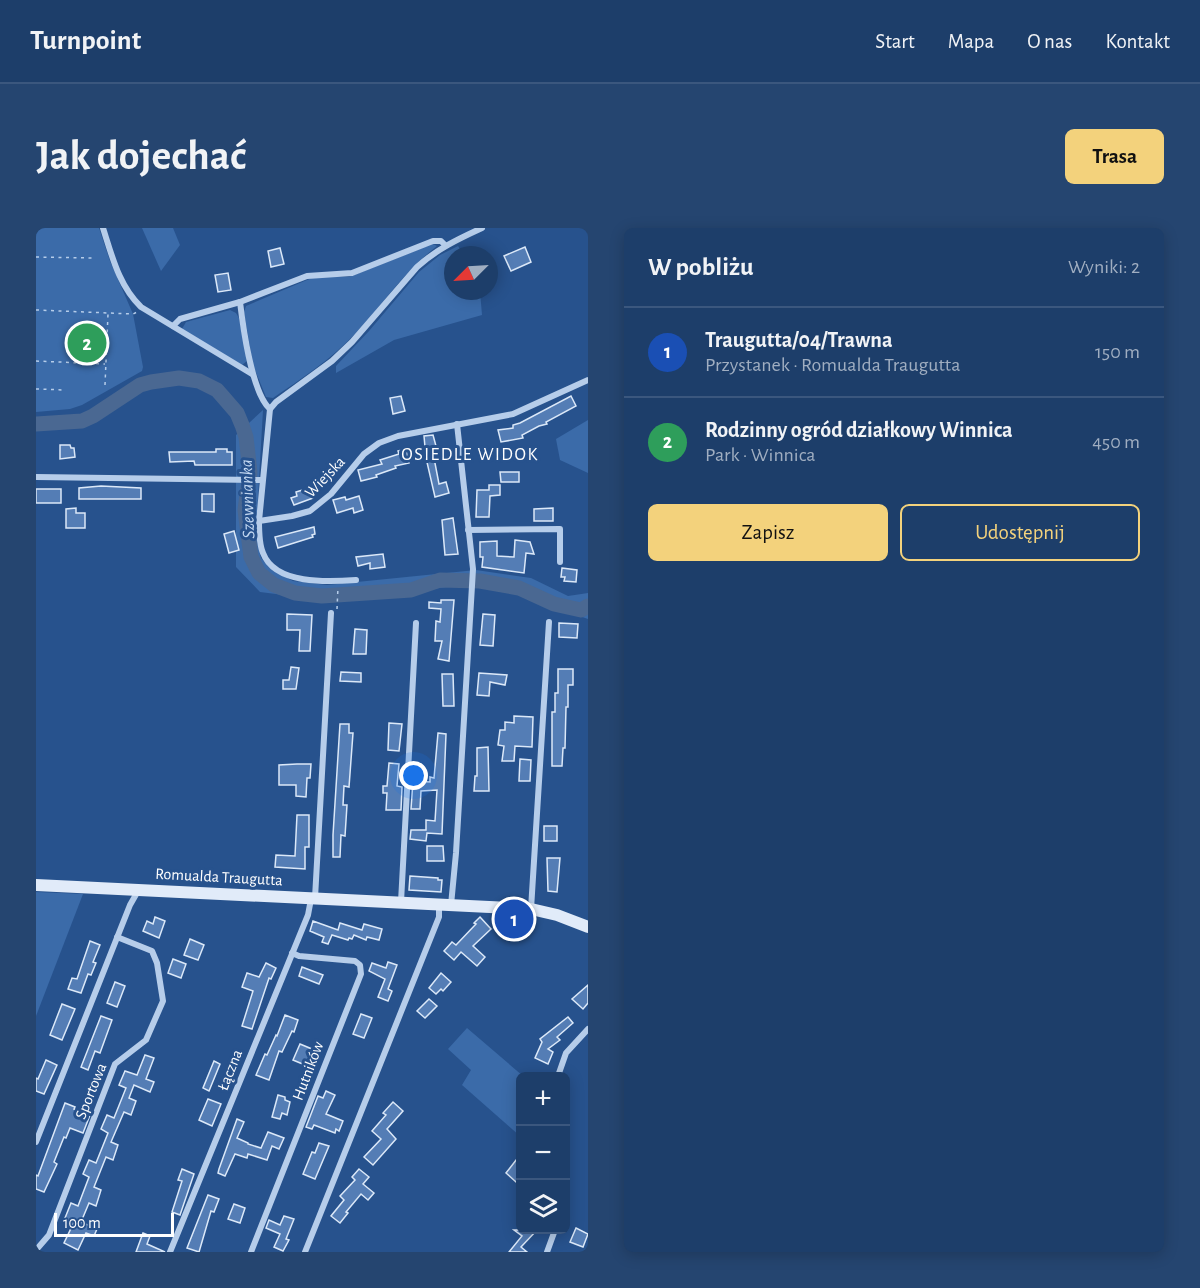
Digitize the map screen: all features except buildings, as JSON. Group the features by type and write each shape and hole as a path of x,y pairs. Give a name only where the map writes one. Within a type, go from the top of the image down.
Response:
{"main road":[{"name":"Romualda Traugutta","path":"36,885 531,909 557,915 588,927"}],"street":[{"path":"103,228 122,282 133,300 143,309 252,374"},
{"path":"356,580 297,579 275,569 263,553 259,521 270,409 276,402 332,361 352,342 417,267 445,245 482,228"},
{"path":"173,326 180,319 240,302 307,276 344,275 433,241 441,241 445,245"},
{"path":"240,302 252,374 270,409"},
{"name":"Wiejska","path":"259,521 285,518 310,511 331,494 364,454 379,443 398,436 513,414 588,380"},
{"path":"305,1252 445,905 456,853 473,569 457,424"},
{"path":"36,477 262,480"},
{"path":"468,530 560,529 560,562"},
{"name":"Łączna","path":"170,1252 313,898 331,613"},
{"path":"531,909 549,622"},
{"path":"401,902 416,623"},
{"path":"36,1142 117,937 138,890"},
{"name":"Sportowa","path":"36,1250 49,1235 115,1064 146,1040 163,1001 158,963 152,951 117,937"},
{"name":"Hutników","path":"251,1252 361,974 360,965 355,961 299,956 292,952"},
{"path":"560,1072 566,1053 588,1029"},
{"path":"547,1252 554,1234"}],"path":[{"path":"36,256 93,258"},
{"path":"36,310 133,314 143,309"},
{"path":"105,385 108,313"},
{"path":"36,361 106,364"},
{"path":"36,389 65,390"},
{"path":"338,581 338,606"}],"shaded area":[{"path":"36,228 99,228 110,261 133,314 143,367 142,371 82,405 70,409 36,412"},
{"path":"142,228 173,228 180,245 161,271"},
{"path":"433,244 437,246 414,266 345,344 315,369 273,398 266,397 253,365 244,312 246,306 314,277 349,277"},
{"path":"444,253 444,300 481,300 482,315 394,340 336,373 336,366 419,272"},
{"path":"230,310 239,318 247,361 242,365 182,329 186,322"},
{"path":"263,410 257,543 261,558 272,570 293,581 327,585 476,570 531,578 568,596 588,593 588,619 495,587 459,585 381,597 331,601 260,592 236,567 236,435"},
{"path":"588,420 588,473 560,460 556,439"},
{"path":"36,892 83,894 36,1016"},
{"path":"467,1028 518,1072 516,1072 516,1132 462,1085 471,1070 448,1049"}],"waterway":[{"name":"Szewnianka","path":"36,424 82,421 140,385 151,382 179,378 199,381 217,390 237,413 242,425 246,437 250,472 245,510 251,557 259,573 274,585 295,593 322,596 411,590 440,580 480,581 519,588 554,604 581,610 588,606"}],"place":[{"name":"Rodzinny ogród działkowy Winnica","path":"87,343"},
{"name":"Traugutta/04/Trawna","path":"514,919"}],"district":[{"name":"OSIEDLE WIDOK","path":"470,455"}]}
